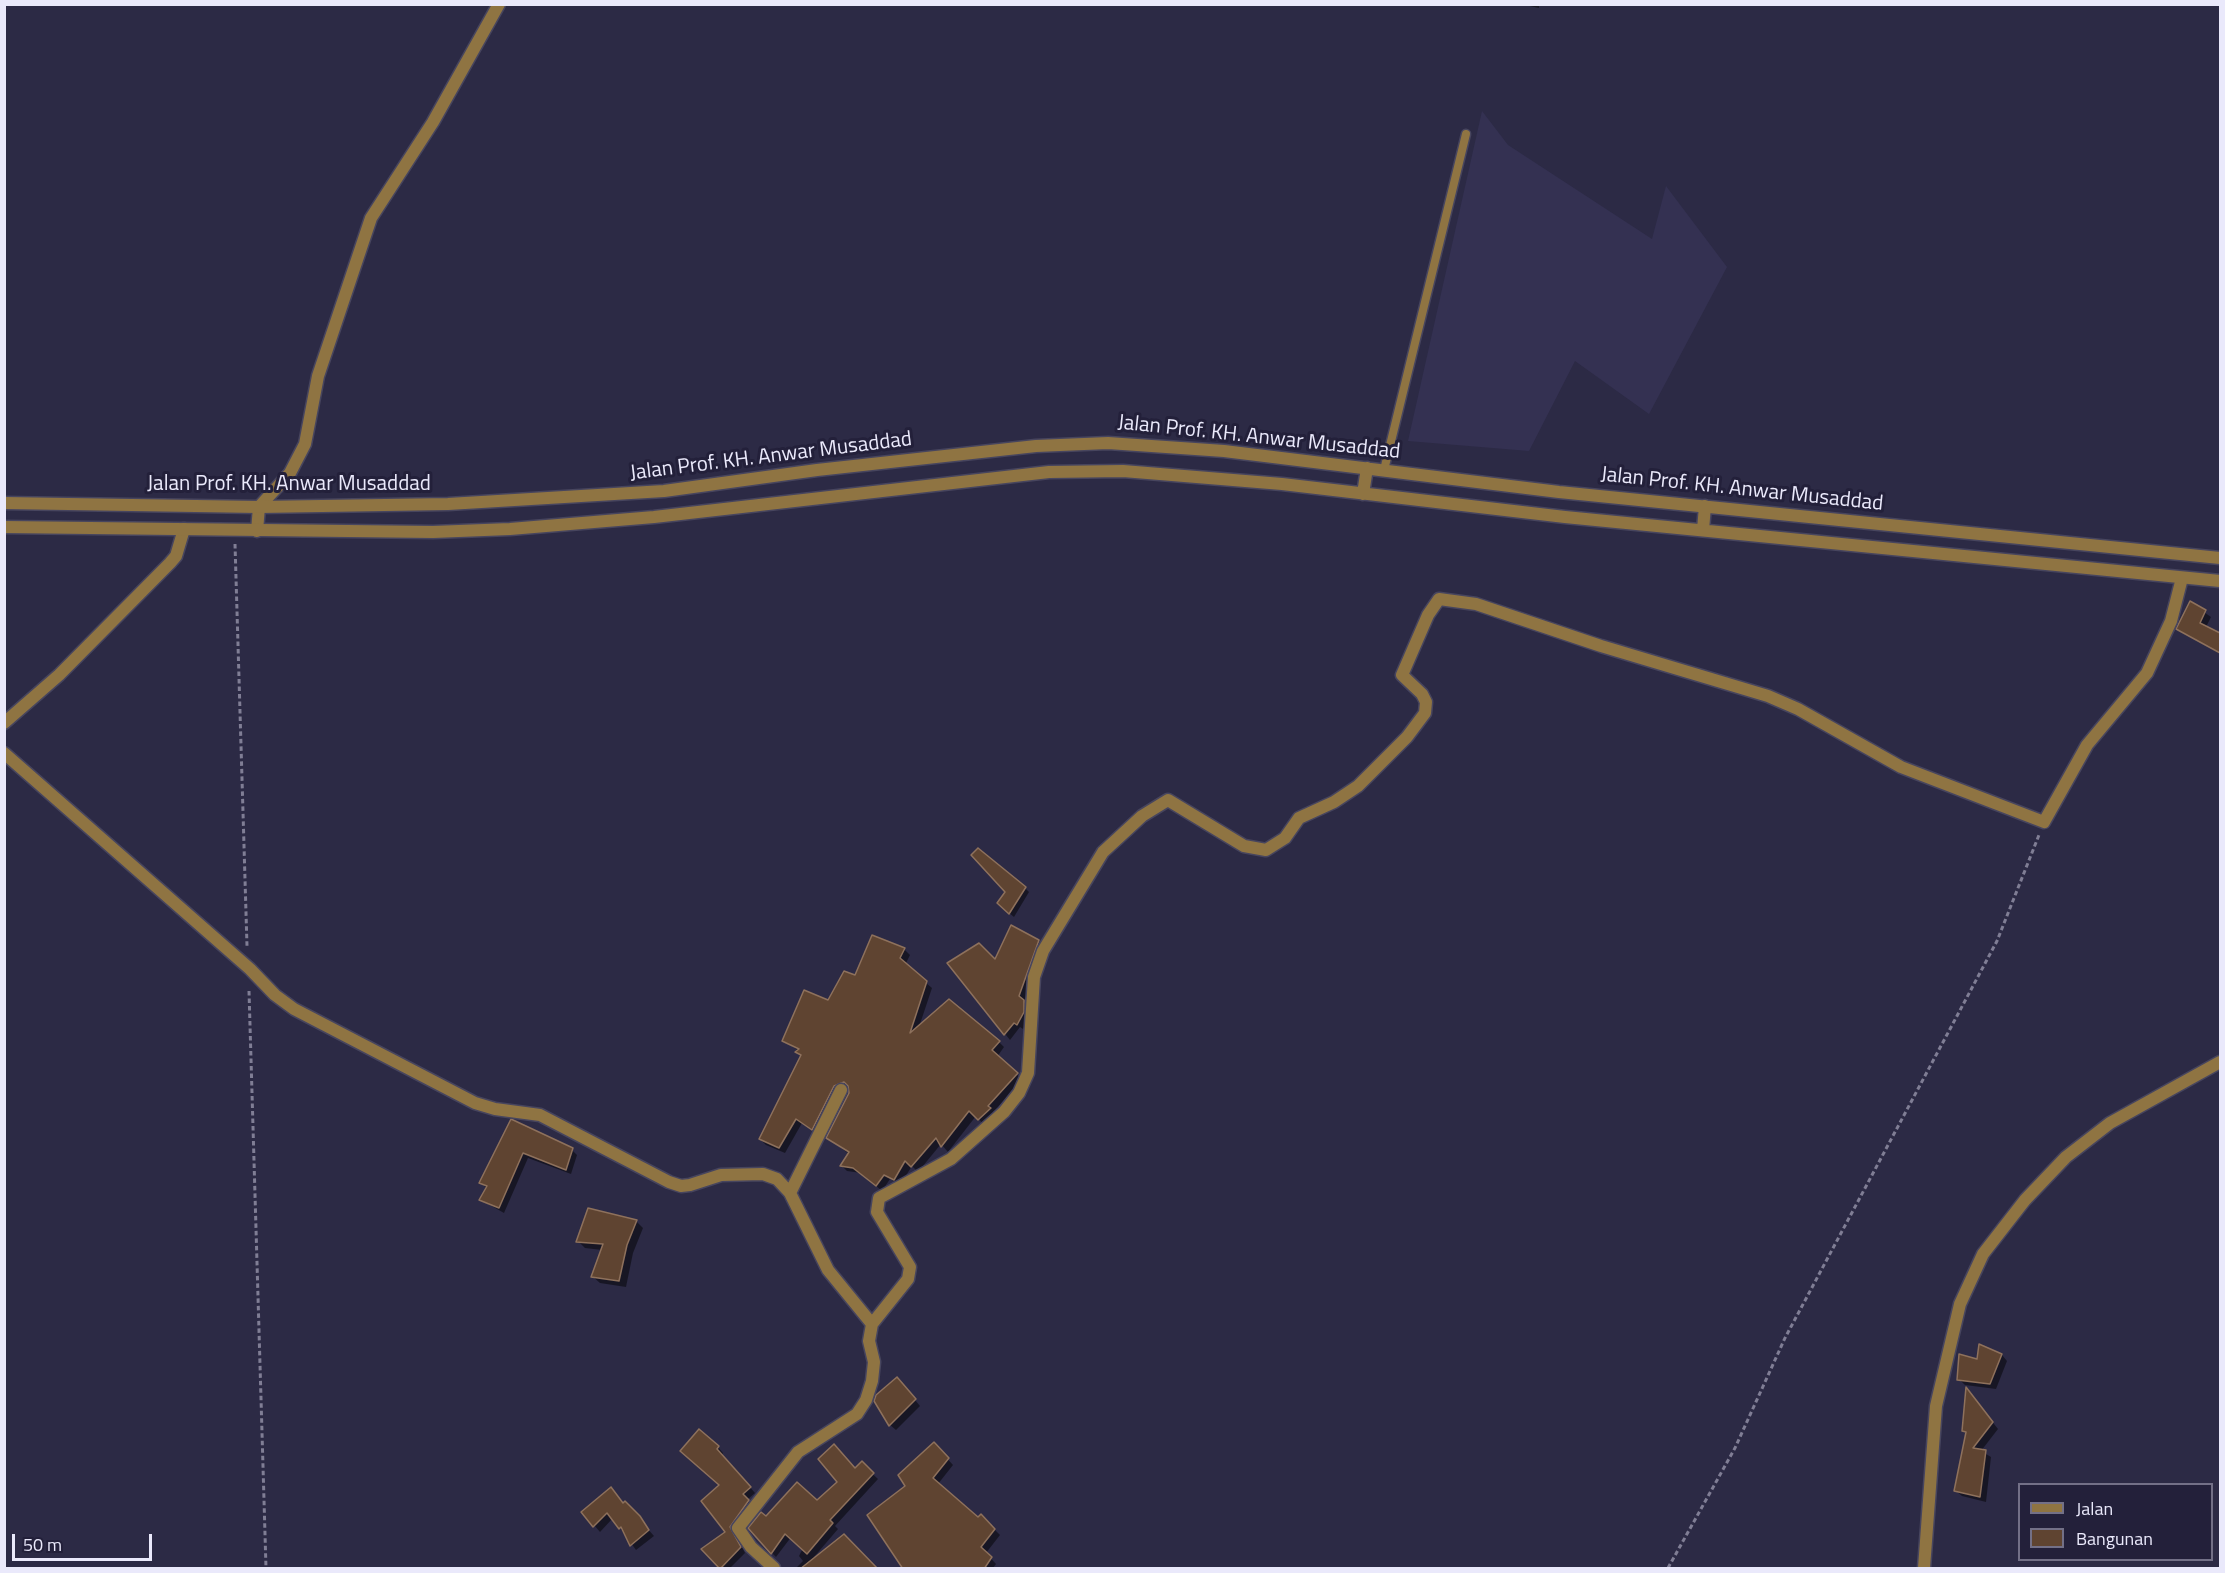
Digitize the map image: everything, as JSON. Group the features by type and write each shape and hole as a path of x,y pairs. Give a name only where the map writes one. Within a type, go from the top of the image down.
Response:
{"street":[{"path":"257,531 259,507 290,473 305,444 318,376 371,218 433,122 499,4"},
{"name":"Jalan Prof. KH. Anwar Musaddad","path":"4,503 259,507 448,504 664,491 817,470 1036,446 1108,443 1224,451 1559,492 2220,558"},
{"path":"1363,494 1367,468"},
{"name":"Jalan Prof. KH. Anwar Musaddad","path":"5,525 234,531 433,532 510,529 654,517 1049,472 1123,471 2220,581"},
{"path":"1703,530 1705,506"},
{"path":"4,723 59,675 170,563 176,556 184,529"},
{"path":"774,1569 751,1547 738,1528 798,1452 857,1414 866,1400 872,1381 874,1362 869,1341 872,1324 908,1279 910,1267 877,1212 879,1198 951,1160 1004,1112 1019,1093 1029,1073 1034,977 1043,951 1103,852 1142,816 1168,800 1244,846 1266,850 1285,838 1299,818 1334,802 1358,786 1407,737 1425,713 1426,702 1422,694 1402,675 1428,615 1439,599 1476,604 1612,650 1768,696 1798,709 1901,767 2043,822 2087,745 2147,673 2171,621 2182,578"},
{"path":"4,753 248,968 275,995 294,1009 475,1103 495,1109 540,1115 681,1186 721,1175 763,1174 777,1179 790,1192 828,1270 872,1324"},
{"path":"1924,1569 1936,1406 1960,1304 1983,1254 2025,1200 2066,1158 2110,1124 2220,1062"},
{"path":"790,1192 841,1090"}],"lane":[{"path":"1384,470 1466,134"}],"path":[{"path":"234,531 266,1569"},
{"path":"1668,1569 1735,1448 1785,1338 1997,941 2043,822"}],"shaded area":[{"path":"1482,111 1508,145 1652,239 1666,186 1727,267 1649,414 1575,361 1529,451 1408,441"}],"building":[{"path":"2190,601 2206,610 2200,623 2220,633 2220,653 2176,629"},
{"path":"978,848 1026,887 1009,914 997,903 1005,892 971,855"},
{"path":"1011,925 1039,940 1019,996 1024,1000 1024,1012 1017,1025 1014,1023 1004,1035 947,963 979,943 995,959"},
{"path":"872,935 905,948 900,958 927,981 910,1033 949,999 1000,1041 992,1050 1018,1073 988,1106 991,1108 978,1120 969,1111 941,1147 936,1138 911,1167 905,1161 894,1180 884,1175 876,1186 853,1168 840,1166 849,1152 826,1138 849,1093 848,1086 844,1082 834,1086 812,1130 796,1119 779,1148 759,1139 801,1055 795,1052 799,1049 782,1041 804,990 828,1000 844,971 855,975"},
{"path":"511,1119 573,1148 566,1170 523,1153 499,1208 479,1200 487,1186 479,1183"},
{"path":"588,1208 637,1220 627,1245 619,1281 591,1277 603,1244 576,1242"},
{"path":"1979,1344 2002,1354 1990,1384 1957,1380 1959,1354 1977,1359"},
{"path":"897,1377 916,1399 889,1426 874,1401 876,1395"},
{"path":"1966,1387 1993,1422 1973,1448 1986,1450 1980,1497 1954,1491 1966,1432 1962,1431"},
{"path":"699,1429 719,1446 717,1449 751,1487 743,1494 749,1500 730,1527 741,1547 720,1569 701,1549 725,1532 701,1501 719,1485 680,1451"},
{"path":"934,1442 949,1458 933,1478 978,1517 981,1514 995,1529 981,1547 992,1557 984,1569 903,1569 867,1515 905,1486 898,1475"},
{"path":"834,1444 855,1468 862,1461 874,1473 830,1520 833,1523 807,1554 785,1534 771,1554 748,1528 761,1512 766,1516 797,1482 817,1500 837,1482 818,1459"},
{"path":"611,1487 623,1503 625,1501 640,1516 649,1530 630,1546 621,1527 619,1529 607,1513 593,1527 581,1512"},
{"path":"844,1534 878,1569 800,1569"}]}
